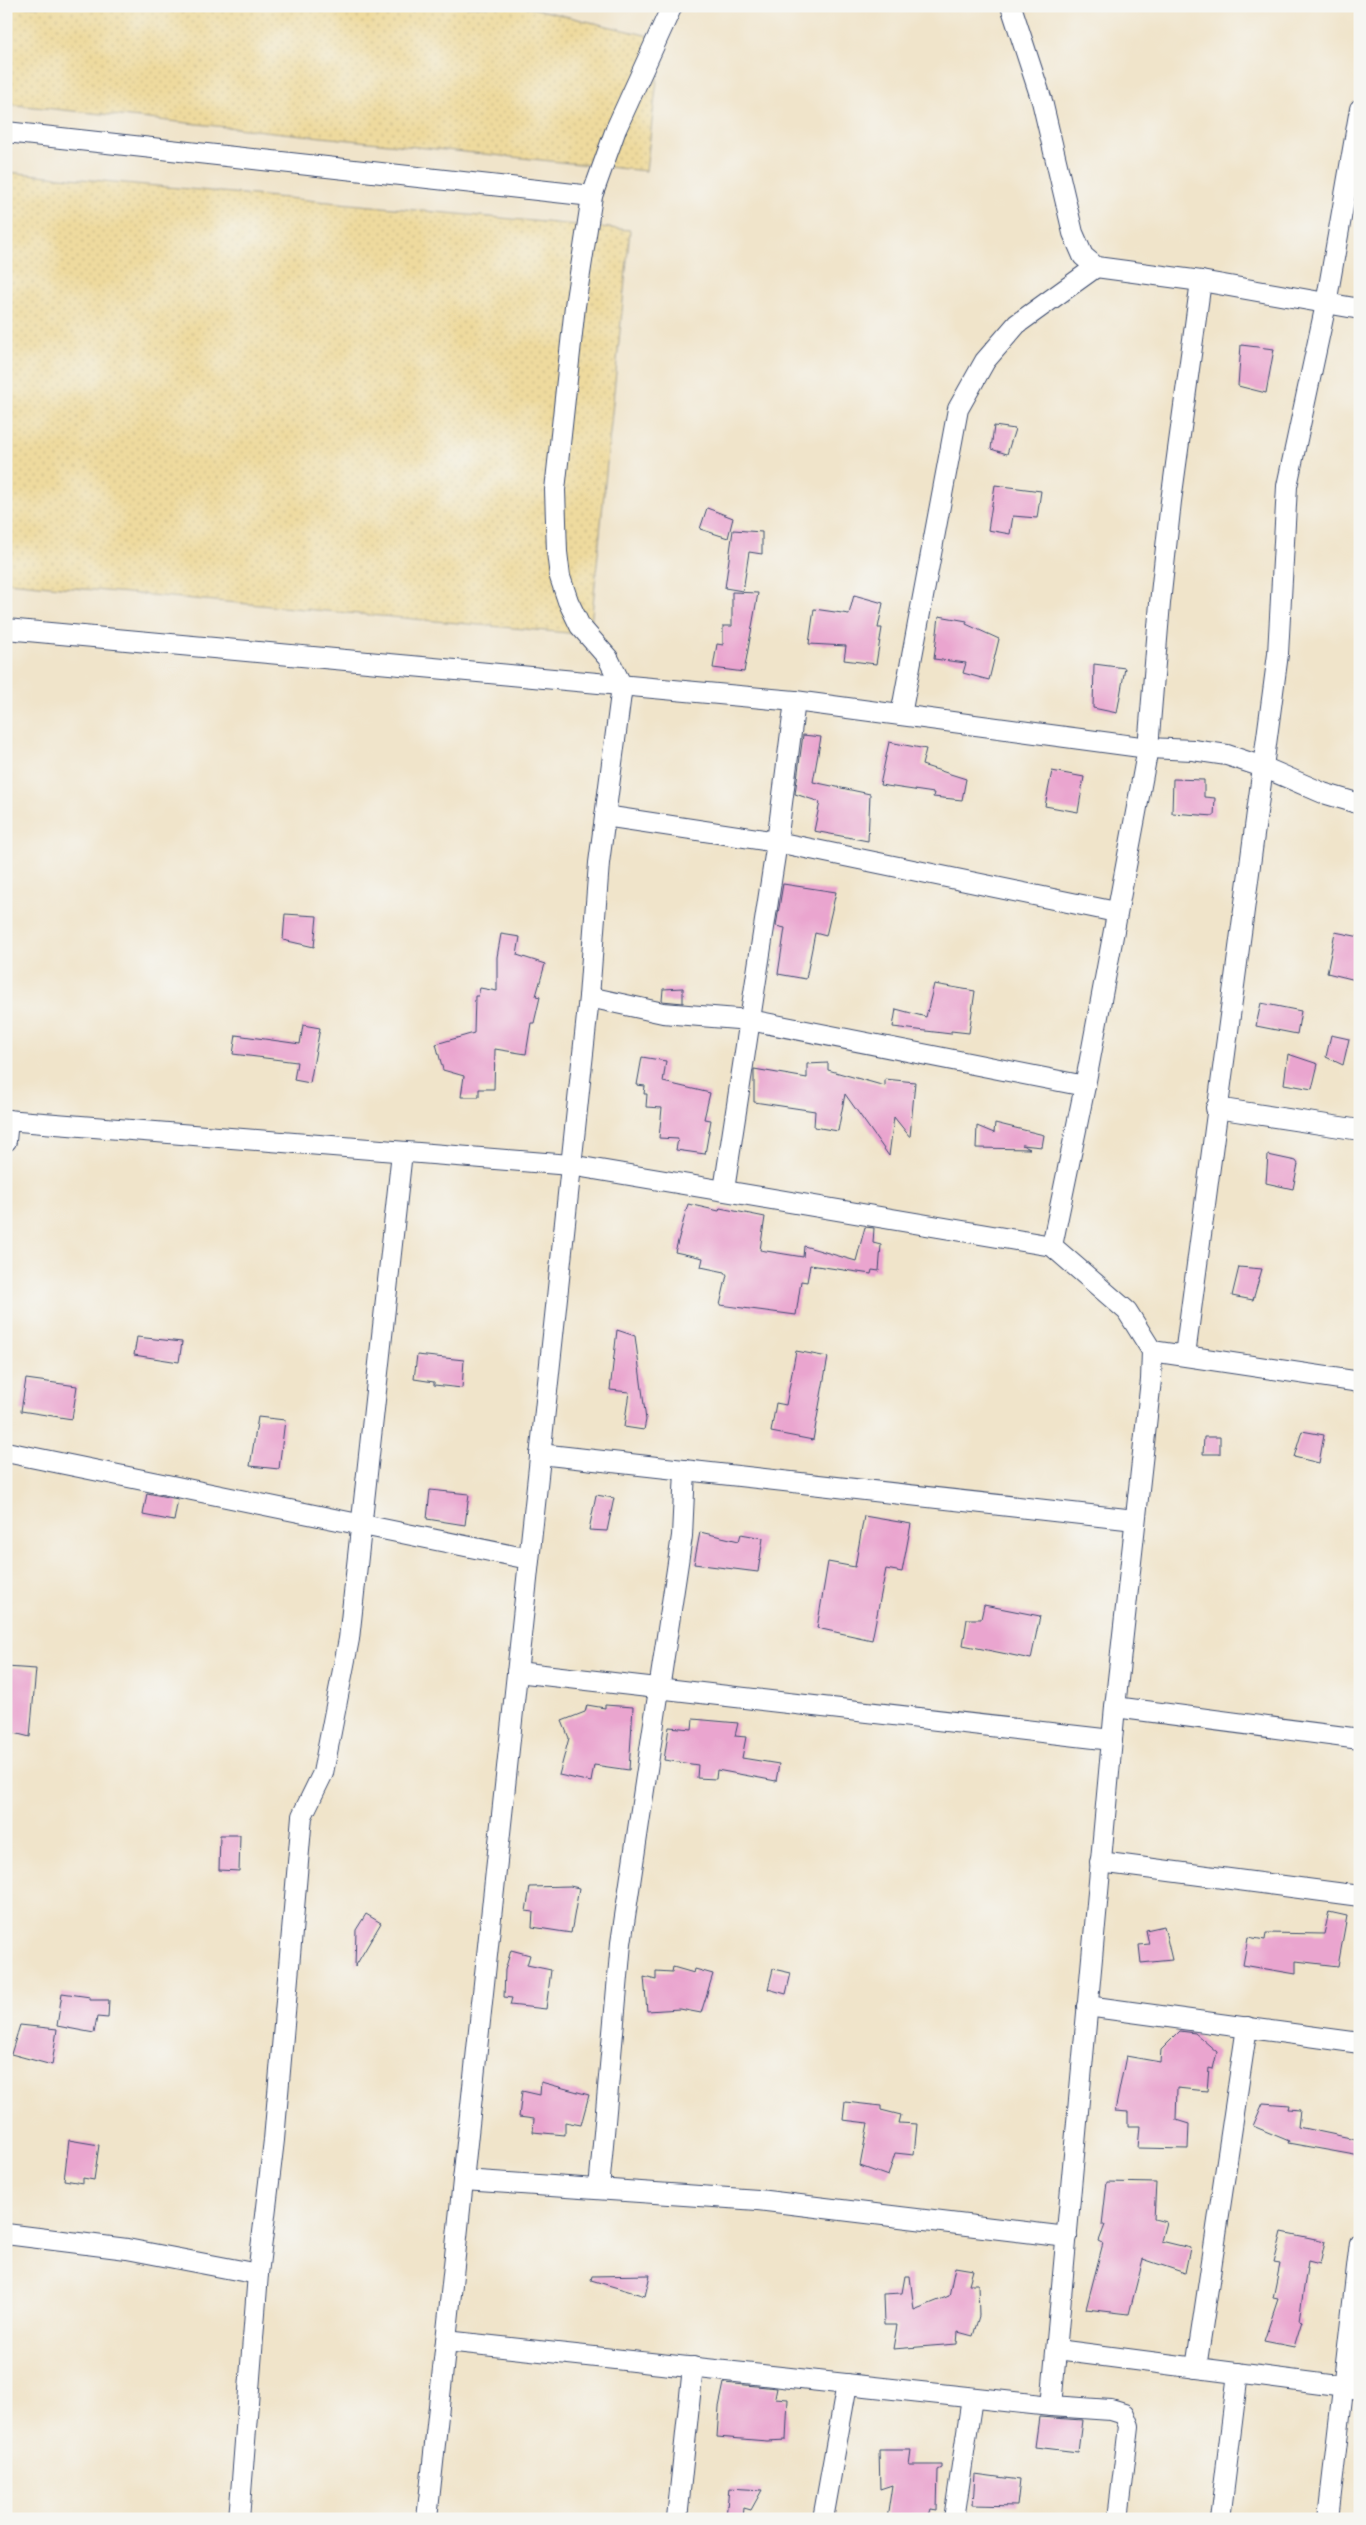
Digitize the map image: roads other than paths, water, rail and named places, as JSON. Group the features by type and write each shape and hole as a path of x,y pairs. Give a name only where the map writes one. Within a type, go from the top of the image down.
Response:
{"street":[{"path":"427,2519 588,997 605,816 622,686 608,658 580,626 560,577 557,552 555,490 575,306 592,196 616,128 672,6"},
{"path":"1011,6 1042,101 1073,233 1083,256 1096,267 1201,281 1360,309"},
{"path":"1185,1355 1216,1108 1278,654 1287,486 1326,304 1360,109"},
{"path":"6,132 592,196"},
{"path":"900,715 958,409 985,361 1017,324 1096,267"},
{"path":"1052,1246 1085,1086 1148,748 1155,655 1170,511 1201,281"},
{"path":"6,629 795,701 1148,748 1194,750 1227,755 1263,766 1322,793 1360,804"},
{"path":"724,1190 777,842 795,701"},
{"path":"605,816 777,842 1116,912"},
{"path":"588,997 663,1013 750,1020 1085,1086"},
{"path":"1216,1108 1360,1130"},
{"path":"6,1141 7,1120 570,1165 1052,1246 1127,1311 1152,1351 1151,1380 1100,1862 1052,2406"},
{"path":"239,2519 258,2274 274,2140 302,1816 323,1773 349,1639 402,1152"},
{"path":"1152,1351 1360,1382"},
{"path":"6,1452 529,1558"},
{"path":"540,1454 1136,1520"},
{"path":"599,2189 621,1943 682,1536 685,1470"},
{"path":"517,1672 1112,1740"},
{"path":"1115,1707 1360,1739"},
{"path":"1100,1862 1360,1896"},
{"path":"1087,2006 1360,2042"},
{"path":"1196,2368 1247,2027"},
{"path":"463,2180 758,2200 1067,2237"},
{"path":"6,2234 127,2249 258,2274"},
{"path":"1328,2519 1351,2388 1360,2242"},
{"path":"446,2341 972,2398 1111,2410 1124,2414 1129,2426 1118,2519"},
{"path":"1057,2350 1351,2388"},
{"path":"677,2519 693,2368"},
{"path":"1220,2519 1238,2373"},
{"path":"823,2519 847,2384"},
{"path":"954,2519 972,2398"}]}
